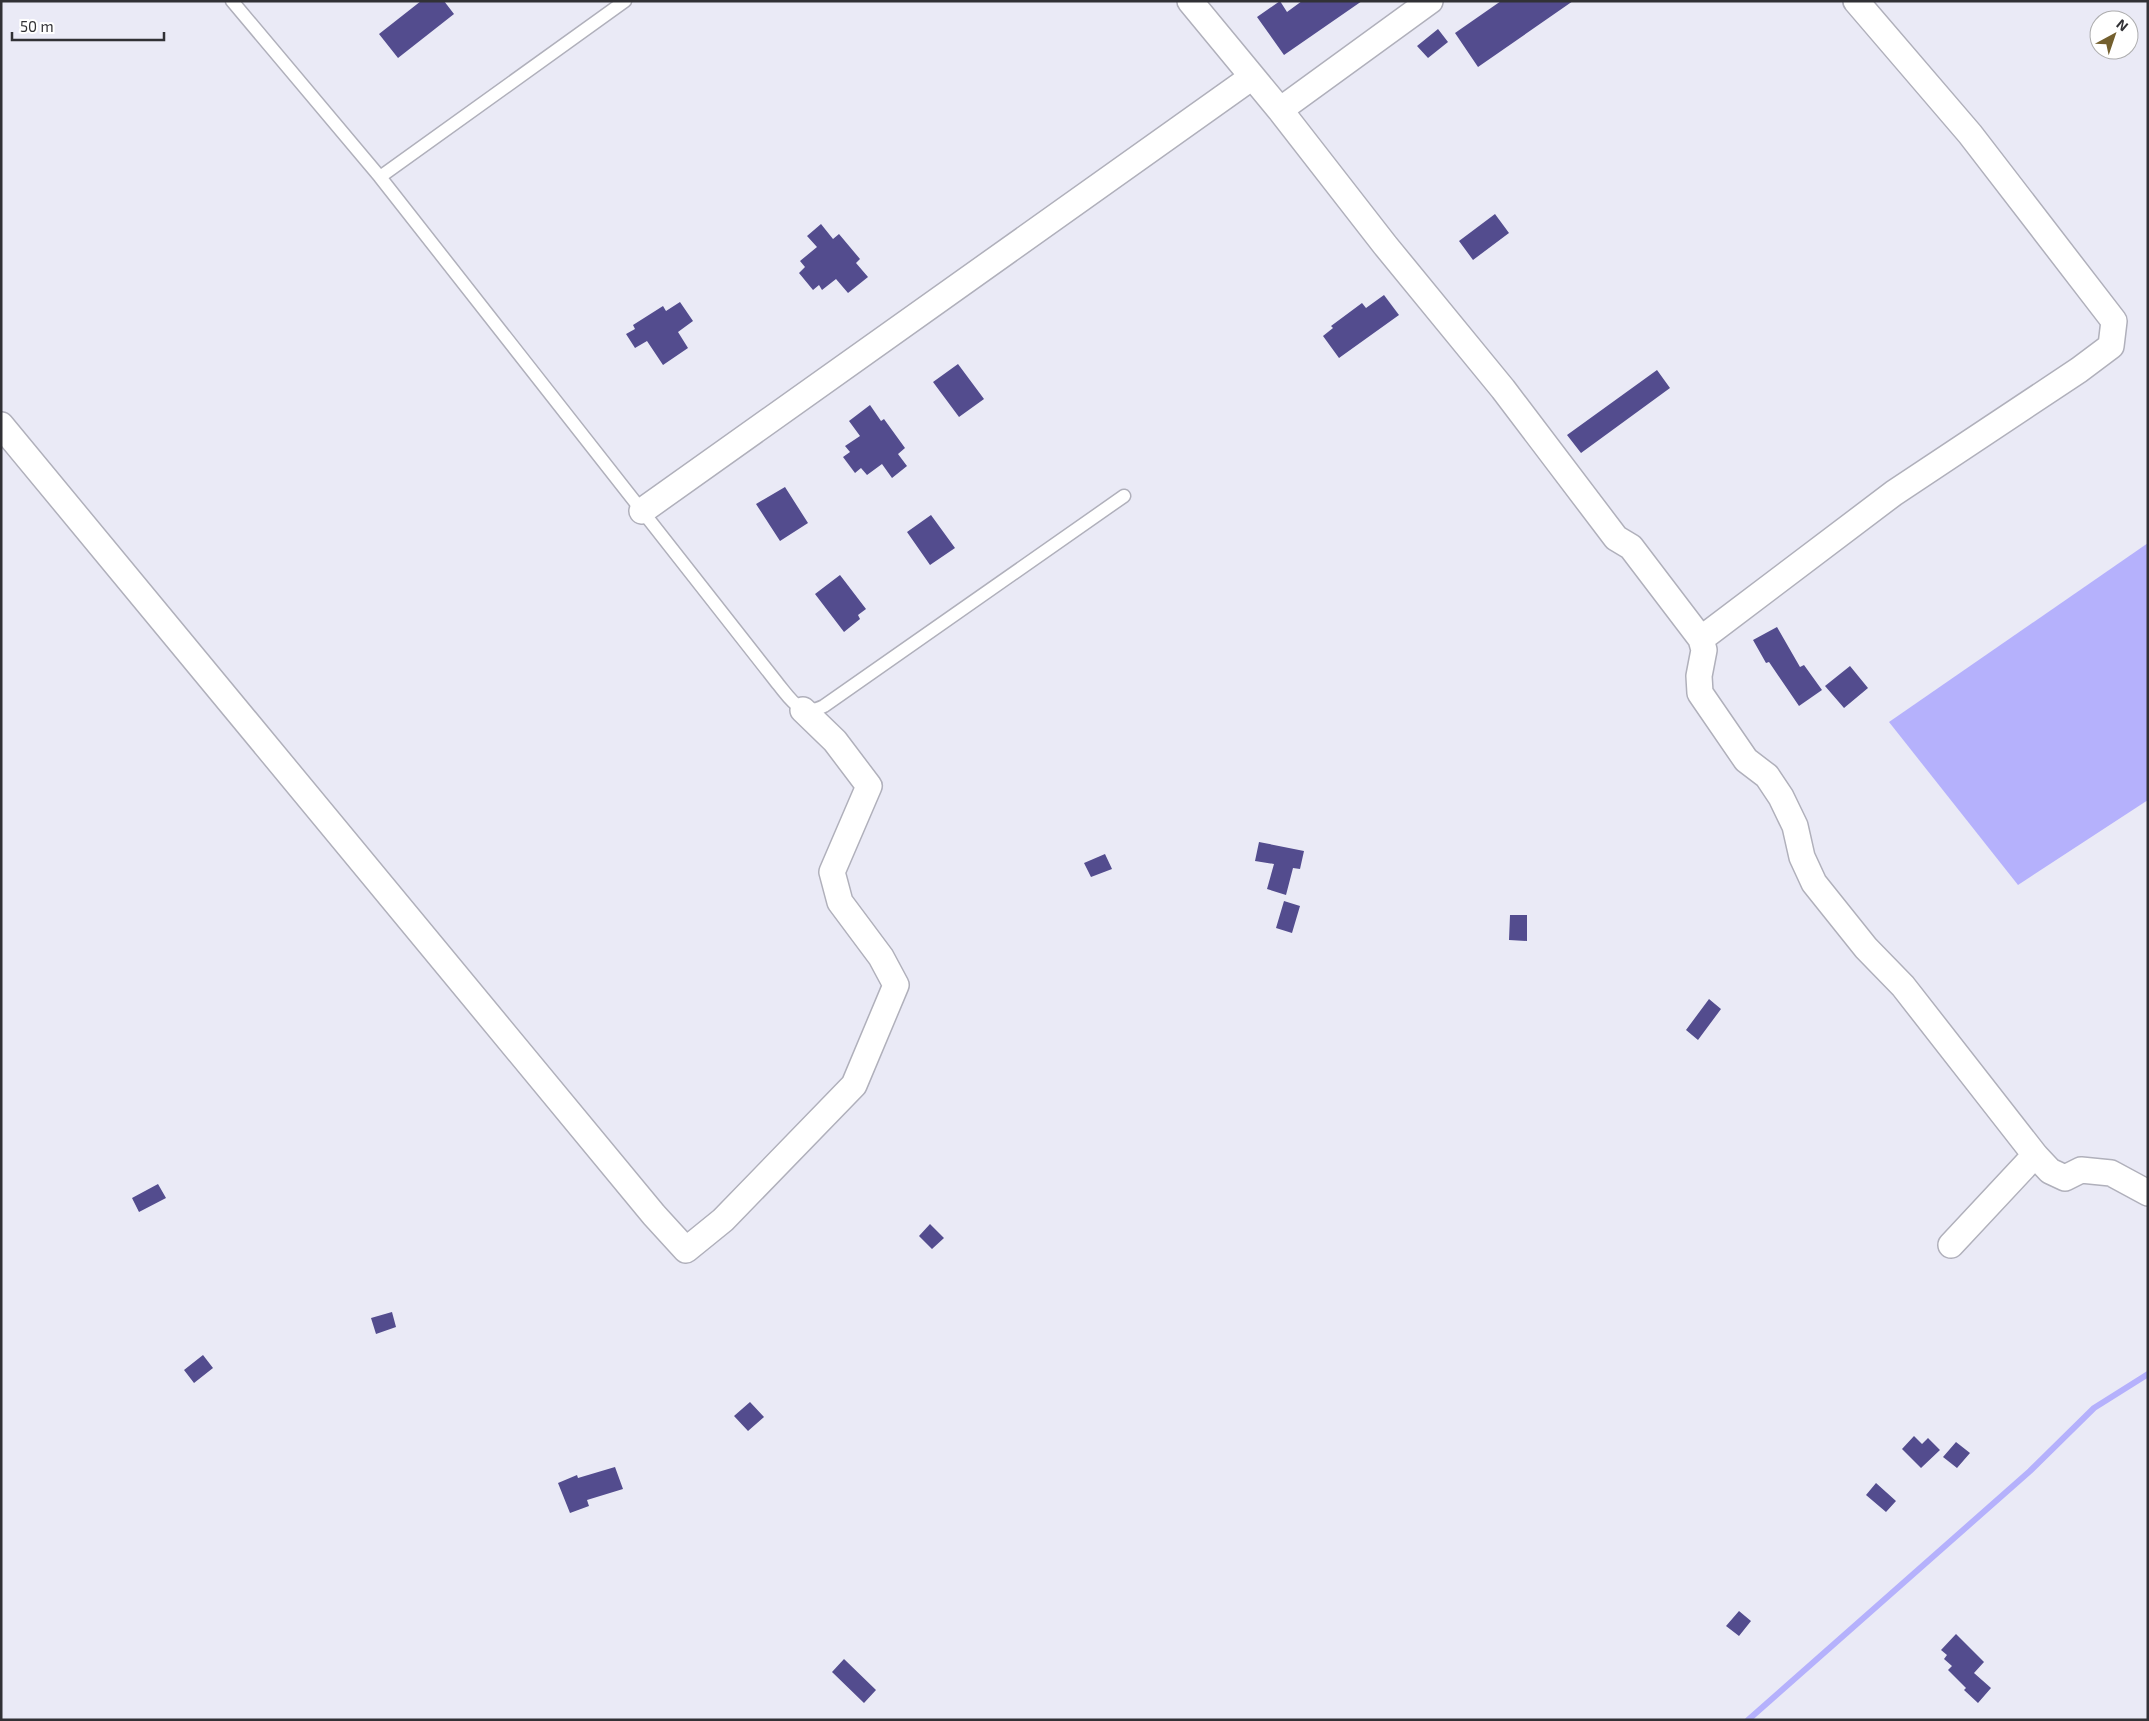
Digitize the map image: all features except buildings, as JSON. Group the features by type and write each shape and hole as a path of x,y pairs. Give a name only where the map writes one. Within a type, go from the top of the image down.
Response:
{"street":[{"path":"1190,1 1280,110 1385,245 1503,389 1616,538 1631,546 1701,639 1704,650 1699,676 1700,693 1746,760 1767,776 1781,797 1795,826 1802,858 1814,883 1866,948 1903,986 2035,1155 2050,1171 2065,1178 2081,1170 2112,1173 2148,1193"},
{"path":"1280,110 1430,1"},
{"path":"1701,639 1894,493 2079,370 2111,346 2114,321 1970,134 1856,1"},
{"path":"642,511 1252,77"},
{"path":"1,425 648,1208 686,1250 723,1220 854,1085 896,985 881,957 840,902 832,872 869,786 835,741 802,710"},
{"path":"1957,1239 2035,1155"}],"lane":[{"path":"232,1 380,177 778,684 802,710 814,712 824,706 1124,496"},
{"path":"380,177 626,1"}],"shaded area":[{"path":"2148,543 2148,800 2018,885 1889,722"}],"waterway":[{"path":"1748,1720 2030,1471 2094,1408 2148,1374"}]}
